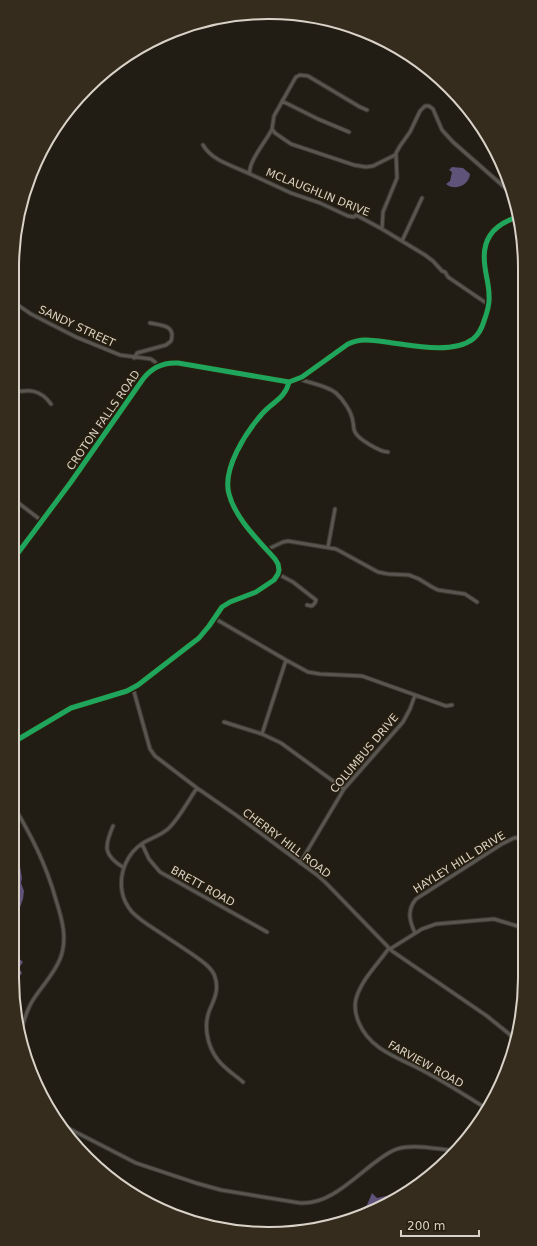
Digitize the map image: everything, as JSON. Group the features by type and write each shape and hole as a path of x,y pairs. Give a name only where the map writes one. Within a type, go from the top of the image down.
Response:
{"street":[{"name":"MCLAUGHLIN DRIVE","path":"367,110 315,80 302,75 296,77 274,116 272,129 251,166 249,171 250,174 287,192 320,203 348,216 354,218 356,215 382,229 430,258 442,272 445,272 448,277 489,305"},
{"path":"282,101 318,119 350,132"},
{"path":"272,129 275,133 292,144 354,165 366,167 373,166 395,155 410,132 420,111 424,106 429,106 435,111 442,130 453,142 505,187"},
{"path":"203,145 209,153 216,158 250,174"},
{"name":"MCLAUGHLIN DRIVE","path":"382,229 382,212 396,178 395,155"},
{"path":"402,241 422,198"},
{"path":"158,366 178,363 289,382 299,379 348,344 360,340 437,347 448,347 462,344 473,339 478,334 489,305 489,292 484,259 485,244 493,232 513,219"},
{"name":"SANDY STREET","path":"19,306 31,314 71,335 116,354 134,358 151,359 158,366"},
{"path":"134,358 136,353 166,345 171,341 172,334 170,329 165,326 150,323"},
{"name":"CROTON FALLS ROAD","path":"19,552 75,477 143,379 152,369 158,366"},
{"path":"299,379 336,393 348,410 353,421 356,434 379,450 388,452"},
{"path":"19,740 71,708 133,688 143,682 196,640 204,632 222,607 230,602 256,592 274,580 278,574 278,564 249,529 233,506 228,494 228,475 244,440 264,411 284,394 289,382"},
{"path":"19,391 25,390 33,391 44,396 51,404"},
{"path":"19,503 42,521"},
{"path":"328,547 335,509"},
{"path":"266,550 288,541 328,547 340,550 378,572 409,575 438,590 465,594 477,602"},
{"path":"278,574 293,582 316,600 312,606 307,605"},
{"path":"214,618 301,669 314,673 362,676 446,706 452,705"},
{"path":"262,734 286,660"},
{"name":"CHERRY HILL ROAD","path":"133,688 152,753 326,883 389,949 487,1016 511,1036"},
{"name":"COLUMBUS DRIVE","path":"300,863 344,789 400,727 407,716 415,695"},
{"path":"224,722 262,734 287,747 344,789"},
{"path":"197,788 173,824 167,830 142,844 133,851 124,868 121,878 122,893 132,912 146,924 196,957 213,972 217,988 215,999 207,1017 206,1024 210,1046 222,1064 243,1082"},
{"path":"19,815 32,836 43,861 62,917 64,932 64,946 55,969 30,1007 23,1022"},
{"path":"113,826 106,843 107,852 113,860 124,868"},
{"name":"HAYLEY HILL DRIVE","path":"415,933 410,922 409,912 416,899 502,844 518,838"},
{"name":"BRETT ROAD","path":"142,844 149,859 160,872 267,932"},
{"path":"389,949 428,926 436,924 492,919 518,925"},
{"name":"FARVIEW ROAD","path":"389,949 365,980 358,994 355,1009 362,1028 371,1041 382,1051 428,1073 482,1106"},
{"path":"72,1130 136,1163 192,1182 221,1190 300,1203 311,1203 326,1198 385,1155 396,1149 413,1147 448,1150"}],"shaded area":[{"path":"452,167 463,168 470,174 467,182 457,187 446,184 450,181 452,172 449,170"},
{"path":"19,860 22,878 21,883 24,891 19,910"},
{"path":"19,958 23,962 19,968"},
{"path":"19,968 22,973 19,977"},
{"path":"372,1193 377,1198 387,1197 362,1209 367,1205"}],"cycle path":[{"path":"19,552 71,482 143,379 150,371 158,366 167,363 178,363 289,382 302,377 348,344 357,341 371,340 419,347 443,348 454,347 473,339 481,329 489,302 489,291 484,257 487,242 490,235 495,230 513,219"},
{"path":"19,739 71,708 127,691 138,685 199,638 222,607 230,602 256,592 274,580 278,574 278,564 248,529 236,512 229,494 228,484 229,473 237,451 249,431 262,414 278,400 287,388 289,382"}]}
